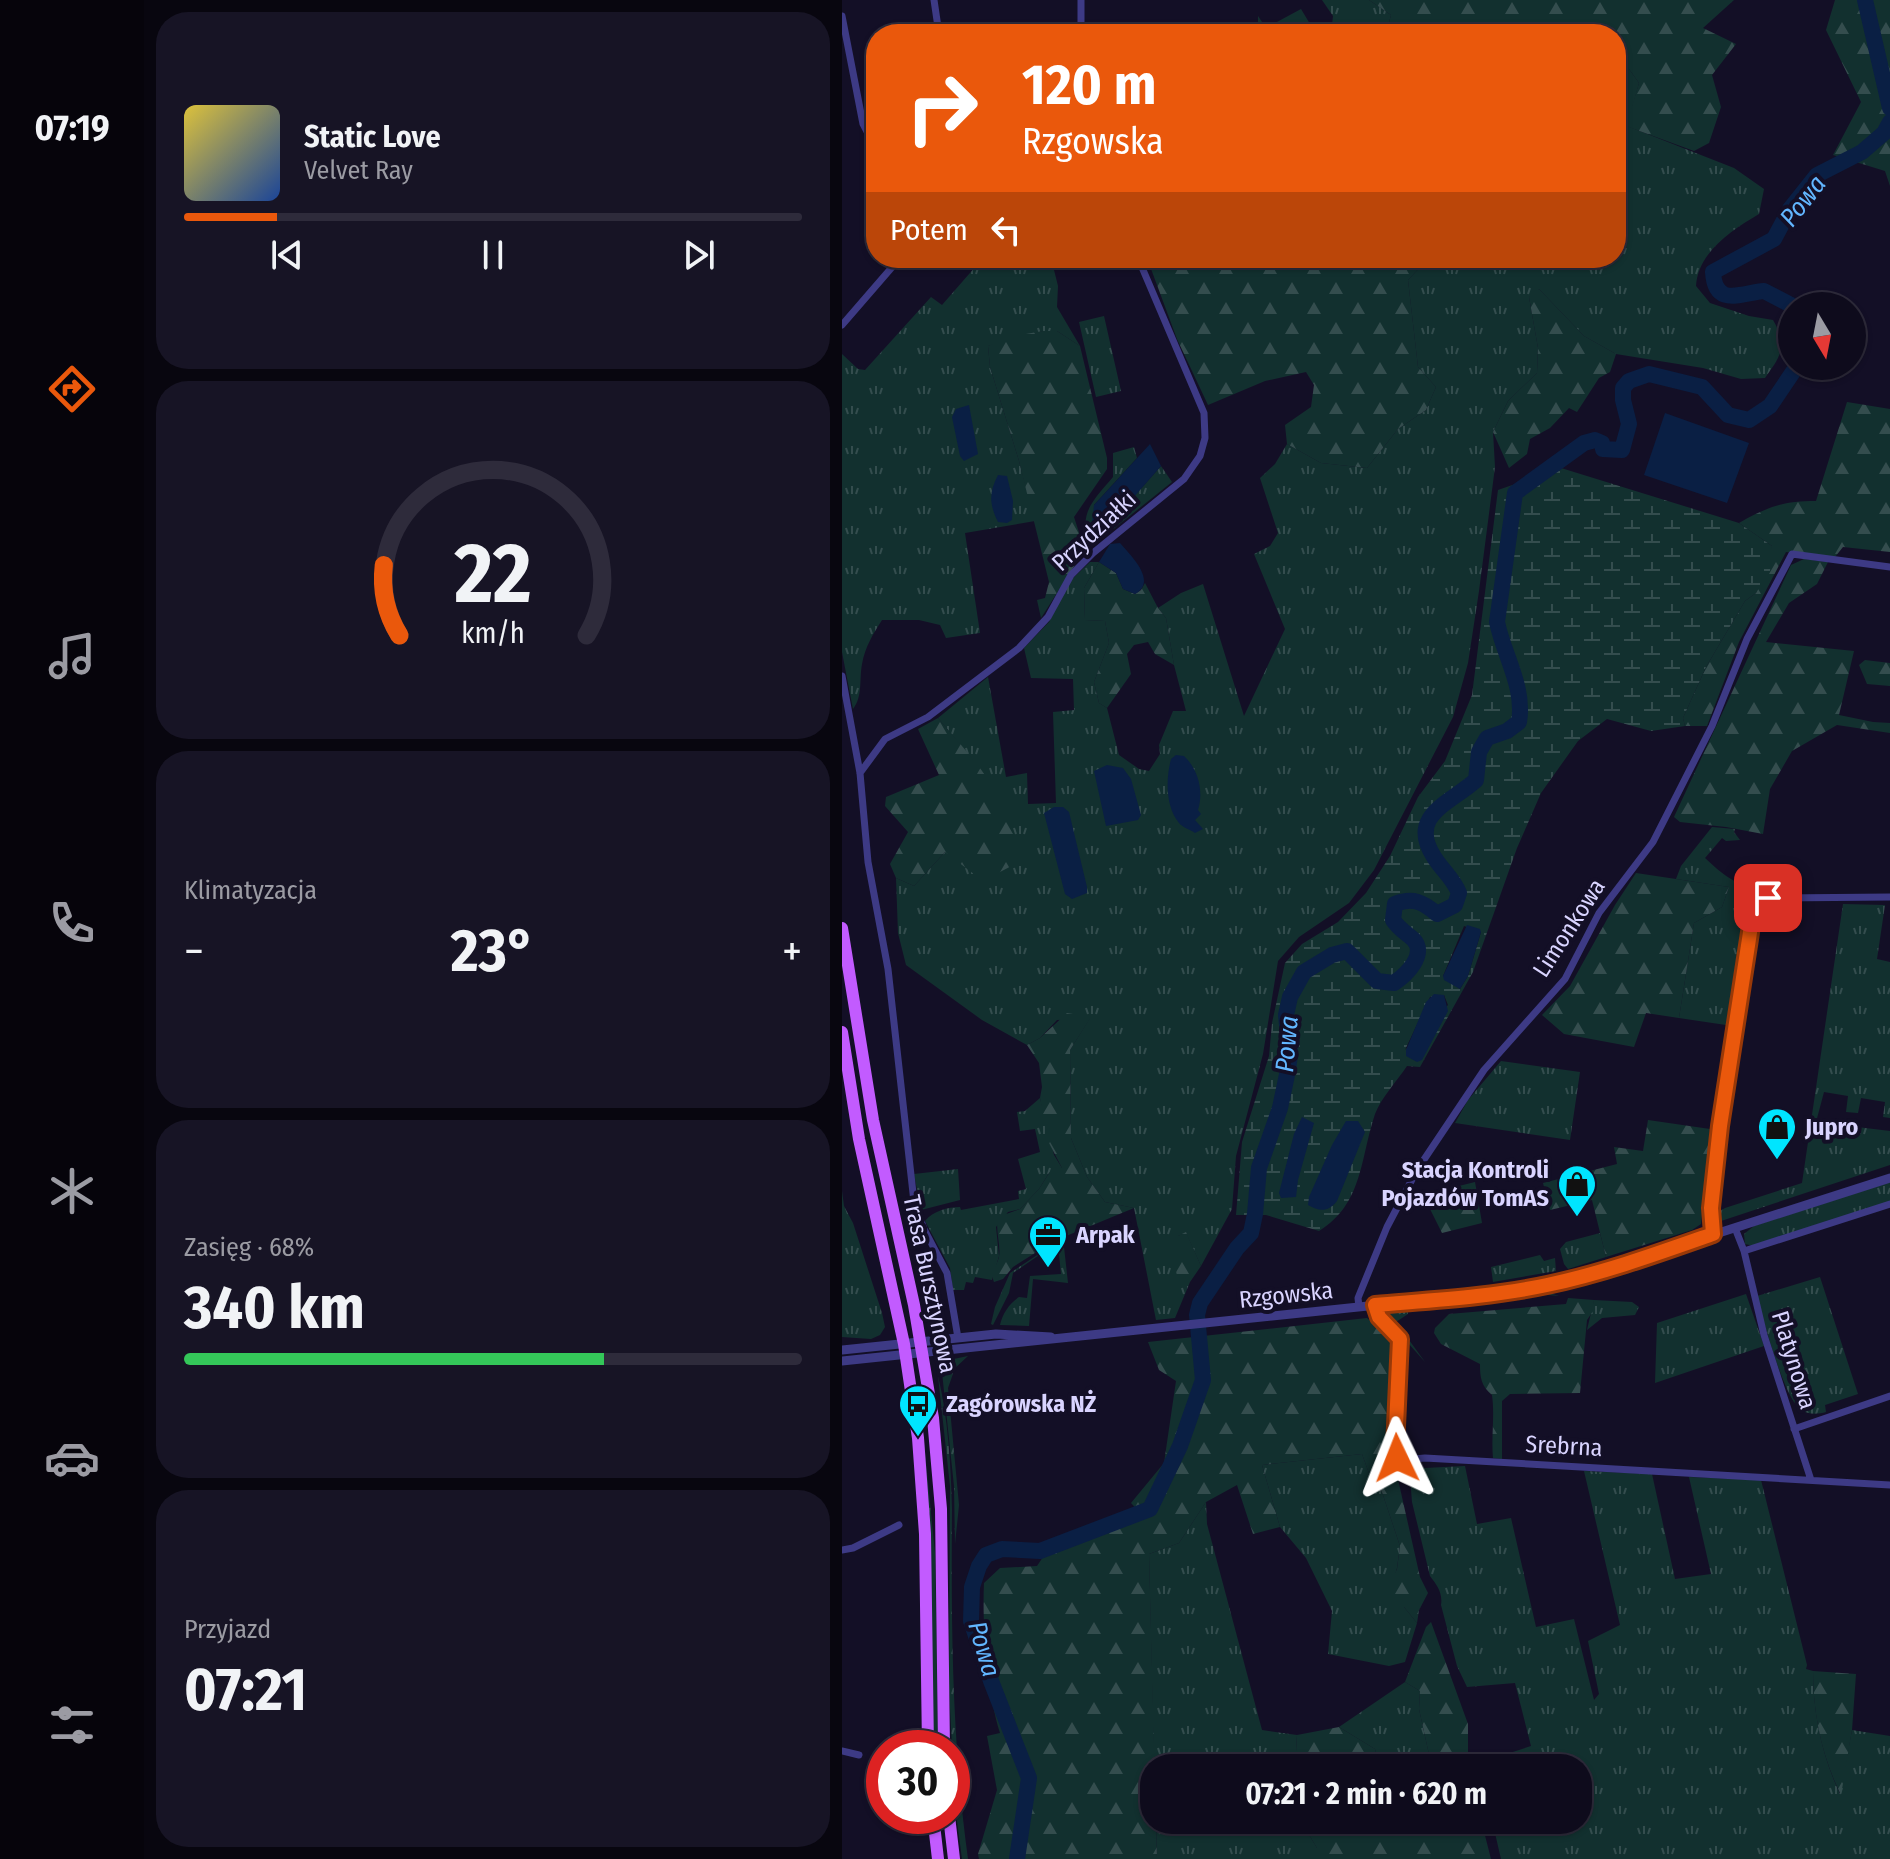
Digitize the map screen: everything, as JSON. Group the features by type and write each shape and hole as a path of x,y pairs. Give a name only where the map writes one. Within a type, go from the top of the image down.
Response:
{"main road":[{"name":"Trasa Bursztynowa","path":"842,928 873,1120 922,1348 940,1489 944,1730"},
{"name":"Trasa Bursztynowa","path":"842,1032 859,1139 905,1349 918,1438 923,1503 928,1730"},
{"path":"935,1834 938,1859"},
{"path":"951,1834 954,1859"}],"street":[{"path":"934,0 938,24"},
{"path":"1081,0 1081,24"},
{"path":"842,16 866,130"},
{"path":"842,325 891,268"},
{"name":"Przydziałki","path":"860,773 885,739 914,726 955,699 1019,648 1048,617 1071,575 1093,553 1184,479 1200,456 1205,438 1204,413 1142,268"},
{"name":"Limonkowa","path":"1359,1307 1358,1298 1387,1227 1417,1170 1484,1070 1565,979 1599,913 1653,842 1712,726 1747,639 1792,554 1890,567"},
{"path":"842,676 860,773 868,862 898,1048 914,1202 947,1273 958,1338"},
{"path":"1713,1234 1711,1208 1724,1095 1753,911 1768,898 1890,897"},
{"name":"Rzgowska","path":"922,1348 980,1348 1490,1294 1549,1285 1890,1178"},
{"path":"1744,1251 1890,1204"},
{"name":"Platynowa","path":"1735,1228 1744,1251 1764,1335 1811,1480"},
{"name":"Srebrna","path":"1375,1305 1379,1317 1400,1339 1397,1458 1890,1485"},
{"name":"Rzgowska","path":"922,1348 979,1336 1021,1334 1054,1338"},
{"path":"842,1350 922,1348"},
{"path":"842,1361 905,1349"},
{"path":"1794,1429 1890,1396"},
{"path":"842,1550 853,1548 899,1525"},
{"path":"842,1751 859,1755"}],"green space":[{"path":"1322,0 1369,0 1391,15 1389,24 1332,24 1333,16"},
{"path":"1369,0 1734,0 1703,28 1736,44 1712,75 1721,107 1709,143 1694,151 1626,126 1639,83 1626,69 1626,24 1389,24 1391,15"},
{"path":"1835,0 1890,0 1890,186 1885,171 1833,155 1861,102 1826,30"},
{"path":"1301,9 1310,24 1273,24"},
{"path":"1626,69 1639,83 1627,126 1734,168 1764,189 1759,214 1738,227 1710,252 1698,274 1696,286 1710,303 1773,320 1778,329 1778,358 1765,378 1741,379 1703,368 1616,354 1584,336 1539,289 1529,297 1538,348 1537,373 1508,401 1493,432 1495,467 1479,591 1468,663 1453,717 1374,870 1349,903 1299,937 1278,961 1263,1054 1236,1156 1232,1209 1201,1266 1186,1233 1178,1236 1185,1282 1190,1282 1175,1318 1156,1320 1134,1208 1105,1202 1087,1177 1071,1138 1070,1050 1090,1018 1057,1020 1040,1038 1027,1045 982,1020 906,965 898,933 896,878 914,886 945,852 973,760 938,718 988,677 1006,777 1027,773 1028,804 1056,803 1053,712 1074,710 1073,679 1031,678 1024,648 1049,622 1070,581 1090,562 1099,562 1084,588 1085,620 1105,621 1109,643 1094,682 1099,703 1107,708 1119,755 1139,769 1149,771 1160,754 1159,745 1173,711 1186,711 1166,618 1158,608 1181,593 1203,584 1244,716 1285,629 1254,554 1270,546 1278,533 1260,478 1275,464 1287,444 1321,463 1367,468 1398,429 1426,410 1436,387 1418,367 1408,280 1419,268 1626,268"},
{"path":"974,268 1054,268 1058,286 1057,307 1080,346 1057,331 1043,331 988,346 990,367 1035,521 965,533 980,633 946,638 940,625 919,620 882,620 865,652 859,693 853,709 842,652 842,354 858,369 865,370 931,297 942,305"},
{"path":"1151,268 1419,268 1408,280 1418,367 1436,387 1426,410 1398,429 1367,468 1321,463 1287,444 1285,425 1311,407 1314,385 1306,372 1265,381 1208,405 1177,339"},
{"path":"1539,289 1584,336 1616,354 1610,372 1599,378 1577,412 1569,408 1550,428 1530,439 1527,454 1509,468 1493,432 1508,401 1537,373 1538,348 1529,297"},
{"path":"1104,316 1121,391 1096,397 1079,322"},
{"path":"1057,331 1080,346 1107,469 1074,517 1084,548 1041,618 1037,600 1045,598 1049,582 1019,461 990,367 988,346 1009,337"},
{"path":"1847,402 1890,409 1890,552 1843,547 1835,557 1786,552 1739,642 1707,726 1685,726 1683,718 1706,667 1745,601 1756,593 1772,546 1739,523 1776,506 1816,501"},
{"path":"1134,447 1137,458 1094,505 1105,529 1161,466 1172,482 1091,547 1086,517 1099,494 1113,477 1113,453"},
{"path":"1561,468 1739,523 1772,546 1770,571 1756,593 1745,601 1706,667 1683,718 1685,726 1651,731 1607,719 1578,741 1541,793 1517,848 1473,972 1420,1067 1407,1066 1378,1108 1358,1179 1344,1208 1319,1231 1266,1215 1236,1215 1242,1142 1269,1056 1272,1023 1285,963 1302,944 1338,922 1366,893 1390,856 1418,797 1445,761 1472,695 1498,490","holes":["1464,926 1481,932 1468,976 1460,989 1443,976","1444,995 1448,1005 1405,1050 1430,997"]},
{"path":"1804,559 1828,562 1817,584 1789,603 1766,642 1854,651 1839,715 1890,723 1890,733 1837,725 1792,751 1770,789 1763,834 1680,822 1674,817 1791,565"},
{"path":"1099,562 1116,573 1123,589 1135,594 1145,583 1166,618 1174,665 1155,654 1148,642 1134,645 1127,654 1131,674 1107,708 1099,703 1094,682 1109,643 1105,621 1085,620 1084,588"},
{"path":"1865,660 1890,663 1890,686 1867,684 1859,665"},
{"path":"938,718 996,792 1011,825 1019,862 983,881 945,852 914,886 896,878 890,864 908,832 885,806 886,797 939,775 918,729"},
{"path":"1712,827 1735,829 1740,840 1726,841 1722,838 1705,858 1741,885 1741,889 1747,890 1726,1025 1679,1018 1694,923 1722,907 1729,887 1676,879 1681,866"},
{"path":"1636,873 1729,887 1722,907 1694,923 1679,1018 1646,1013 1634,1047 1564,1034 1542,1015 1570,986"},
{"path":"1843,904 1885,905 1877,959 1890,962 1890,1118 1883,1117 1885,1102 1861,1098 1858,1113 1846,1112 1848,1096 1824,1092 1816,1122 1890,1131 1890,1165 1718,1222 1715,1219 1717,1213 1725,1208 1802,1183"},
{"path":"1067,1013 1091,1017 1070,1050 1071,1138 1087,1177 1105,1202 1134,1208 1054,1241 1013,1267 1003,1279 994,1282 993,1273 999,1257 998,1217 1020,1209 1039,1189 1053,1167 1062,1168 1048,1141 1040,1098 1039,1063 1027,1045 1040,1038"},
{"path":"1501,1061 1580,1072 1570,1140 1455,1123 1468,1100"},
{"path":"1040,1098 1054,1155 1062,1168 1049,1173 1020,1209 1008,1212 996,1227 999,1256 992,1280 975,1277 973,1283 966,1282 964,1290 953,1290 950,1268 925,1221 946,1209 960,1207 961,1210 1019,1199 1018,1191 1026,1189 1018,1159 1040,1152 1035,1129 1020,1131 1017,1112 1025,1111"},
{"path":"1648,1120 1710,1129 1701,1224 1692,1230 1606,1257 1592,1200 1550,1210 1543,1183 1617,1164 1614,1147 1643,1151"},
{"path":"958,1169 960,1200 921,1210 914,1174"},
{"path":"1475,1182 1482,1223 1442,1233 1423,1195"},
{"path":"1890,1182 1890,1202 1754,1246 1745,1244 1744,1234 1754,1226"},
{"path":"842,1191 844,1206 853,1223 885,1327 880,1335 871,1339 842,1337"},
{"path":"1186,1232 1201,1266 1190,1282 1177,1276 1172,1250 1178,1236"},
{"path":"1600,1233 1606,1257 1568,1269 1560,1249 1566,1242"},
{"path":"1063,1238 1068,1283 1033,1279 1029,1326 1000,1325 1012,1303 1019,1297 1027,1298 1030,1276 1061,1274 1059,1254 1046,1254 1045,1251 1013,1273 1009,1293 991,1324 1010,1273"},
{"path":"1540,1255 1544,1261 1555,1258 1556,1271 1493,1282 1491,1267"},
{"path":"1820,1277 1858,1394 1825,1405 1826,1412 1814,1414 1801,1410 1794,1403 1775,1357 1757,1296"},
{"path":"1539,1290 1559,1296 1539,1294 1471,1305 1408,1310 1408,1314 1396,1322 1425,1362 1384,1316 1387,1309"},
{"path":"1746,1294 1764,1346 1655,1383 1657,1323"},
{"path":"1568,1298 1594,1300 1593,1311 1587,1320 1580,1393 1510,1394 1502,1401 1502,1459 1493,1458 1492,1395 1482,1381 1480,1364 1441,1344 1434,1333 1435,1328 1449,1314 1566,1304"},
{"path":"1594,1300 1632,1302 1639,1307 1635,1315 1602,1318 1587,1330"},
{"path":"1367,1318 1388,1336 1395,1347 1385,1451 1395,1466 1420,1577 1428,1593 1419,1610 1417,1623 1404,1607 1392,1608 1384,1597 1397,1569 1400,1546 1382,1492 1370,1476 1362,1454 1262,1465 1280,1527 1253,1534 1237,1485 1206,1502 1179,1543 1149,1554 1154,1754 1140,1754 1140,1834 1156,1834 1157,1859 979,1859 997,1790 987,1736 1000,1733 986,1659 984,1583 1000,1568 1037,1566 1043,1557 1144,1517 1131,1503 1164,1463 1176,1381 1159,1370 1148,1342"},
{"path":"968,1356 955,1368 948,1388 959,1505 955,1544 954,1486 942,1372 949,1360"},
{"path":"938,1376 950,1459 957,1730 951,1730 949,1688 950,1486"},
{"path":"918,1382 935,1553 938,1730 933,1730 926,1470"},
{"path":"1362,1454 1370,1476 1382,1492 1400,1546 1392,1585 1417,1623 1405,1662 1389,1666 1328,1654 1332,1611 1306,1558 1280,1527 1262,1465"},
{"path":"1409,1464 1425,1468 1465,1466 1477,1524 1511,1518 1536,1627 1574,1619 1594,1700 1599,1694 1588,1641 1620,1625 1584,1471 1652,1474 1675,1579 1711,1574 1689,1477 1761,1480 1806,1669 1813,1671 1817,1718 1824,1749 1840,1794 1852,1730 1890,1736 1890,1859 1501,1859 1495,1834 1592,1834 1592,1754 1506,1754 1531,1746 1515,1683 1467,1687 1457,1666 1440,1593 1430,1576 1412,1502"},
{"path":"1206,1502 1207,1524 1262,1730 1297,1735 1296,1754 1154,1754 1149,1554 1179,1543"},
{"path":"1431,1622 1468,1724 1468,1754 1429,1754 1419,1709 1420,1691 1405,1682 1426,1627"},
{"path":"1813,1671 1856,1674 1852,1730 1841,1795 1820,1735"},
{"path":"1405,1682 1420,1691 1419,1709 1429,1754 1376,1754 1375,1749 1339,1727"},
{"path":"1339,1727 1375,1749 1376,1754 1296,1754 1297,1735"},
{"path":"959,1834 965,1834 968,1859 962,1859"},
{"path":"1156,1834 1308,1834 1317,1848 1317,1859 1157,1859"},
{"path":"1308,1834 1485,1834 1491,1859 1317,1859 1317,1848"}],"water":[{"path":"969,405 978,454 964,461 960,456 952,417 956,409"},
{"path":"1665,413 1749,443 1727,503 1644,475"},
{"path":"1150,444 1161,466 1105,530 1098,529 1092,523 1094,505"},
{"path":"998,475 1007,476 1013,501 1012,520 1007,523 998,522 992,504 993,487"},
{"path":"1120,543 1136,561 1143,576 1141,589 1135,594 1123,589 1116,573 1099,562 1110,544"},
{"path":"1176,755 1184,756 1189,761 1198,781 1198,810 1201,814 1195,820 1203,829 1195,833 1179,823 1169,800 1169,767"},
{"path":"1107,765 1123,768 1131,779 1141,815 1138,820 1106,826 1094,771"},
{"path":"1054,807 1063,807 1069,812 1087,887 1087,893 1072,899 1065,894 1044,813"},
{"path":"1467,925 1481,932 1468,976 1460,989 1444,980 1443,976"},
{"path":"1434,994 1444,995 1448,1011 1422,1060 1417,1062 1406,1056 1406,1050 1426,1002"},
{"path":"1302,1117 1314,1123 1296,1197 1281,1198 1279,1193 1294,1134"},
{"path":"1346,1121 1358,1121 1365,1132 1337,1201 1327,1209 1316,1209 1308,1205 1309,1197"}],"waterway":[{"name":"Powa","path":"1865,0 1890,108"},
{"name":"Powa","path":"1778,298 1764,291 1731,296 1724,294 1715,283 1713,272 1774,239 1790,209 1817,175 1862,152 1884,133 1890,122"},
{"name":"Powa","path":"1017,1859 1029,1778 971,1621 972,1587 979,1566 986,1555 1002,1549 1040,1551 1150,1509 1180,1446 1203,1380 1197,1315 1200,1303 1237,1248 1251,1233 1259,1168 1280,1108 1288,1070 1290,1054 1286,1015 1290,997 1304,972 1332,955 1347,951 1377,981 1394,983 1414,964 1418,951 1413,939 1393,920 1395,904 1418,902 1437,914 1455,905 1459,893 1434,857 1427,843 1426,830 1436,811 1476,780 1479,752 1487,738 1507,731 1519,722 1517,684 1497,622 1515,493 1584,443 1595,440 1602,443 1603,449 1622,450 1629,424 1623,388 1629,381 1649,374 1702,387 1728,415 1749,420 1770,406 1788,380"}],"place":[{"name":"Jupro","path":"1777,1161"},
{"name":"Stacja Kontroli Pojazdów TomAS","path":"1577,1218"},
{"name":"Arpak","path":"1048,1269"},
{"name":"Zagórowska NŻ","path":"918,1438"}],"route":[{"path":"1397,1458 1400,1339 1379,1317 1375,1305 1549,1285 1713,1234 1710,1219 1720,1126 1753,911 1768,898"}]}
